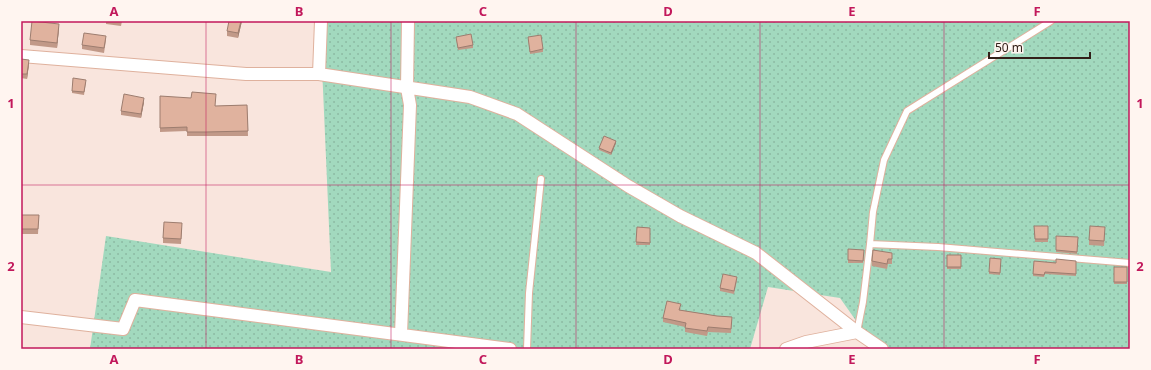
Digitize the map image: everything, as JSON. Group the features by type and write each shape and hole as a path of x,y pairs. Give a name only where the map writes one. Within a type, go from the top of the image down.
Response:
{"street":[{"path":"319,74 321,21"},
{"path":"401,334 410,104 407,88 408,21"},
{"path":"21,56 246,74 319,74 470,97 517,114 628,186 680,216 756,253 857,332 882,349"},
{"path":"21,317 123,329 135,300 510,349"},
{"path":"786,349 806,342 857,332"}],"lane":[{"path":"857,332 863,302 873,212 884,160 907,111 1051,21"},
{"path":"527,349 529,293 541,179"},
{"path":"870,244 938,247 1130,262"}],"green space":[{"path":"320,21 1130,21 1130,349 876,349 840,298 768,287 750,349 90,349 106,236 331,272"}],"building":[{"path":"32,21 59,24 57,43 30,40"},
{"path":"229,21 241,21 238,33 227,31"},
{"path":"84,33 106,36 104,48 82,45"},
{"path":"471,34 473,45 458,48 456,37"},
{"path":"541,35 543,49 530,52 528,37"},
{"path":"21,59 29,60 27,74 21,74"},
{"path":"73,78 86,80 84,92 72,91"},
{"path":"192,92 216,94 215,106 247,105 248,131 187,132 187,127 160,128 160,96 191,98"},
{"path":"124,94 144,98 141,114 121,111"},
{"path":"604,136 616,141 611,153 599,148"},
{"path":"21,215 39,215 38,229 21,229"},
{"path":"164,222 182,223 181,239 163,238"},
{"path":"1034,226 1048,226 1048,239 1035,239"},
{"path":"1090,226 1105,227 1104,241 1089,240"},
{"path":"637,227 650,228 650,243 636,242"},
{"path":"1056,236 1078,237 1077,252 1056,250"},
{"path":"848,249 864,250 863,261 848,260"},
{"path":"873,250 892,253 892,259 888,259 887,264 872,261"},
{"path":"947,255 961,255 961,267 947,267"},
{"path":"990,258 1001,259 1000,273 989,272"},
{"path":"1056,259 1076,261 1076,274 1045,272 1044,275 1033,274 1034,261 1056,263"},
{"path":"1114,267 1127,267 1127,282 1114,282"},
{"path":"723,274 737,277 734,291 720,288"},
{"path":"667,301 681,304 679,310 732,317 731,329 708,327 707,331 685,328 686,323 663,318"}]}
